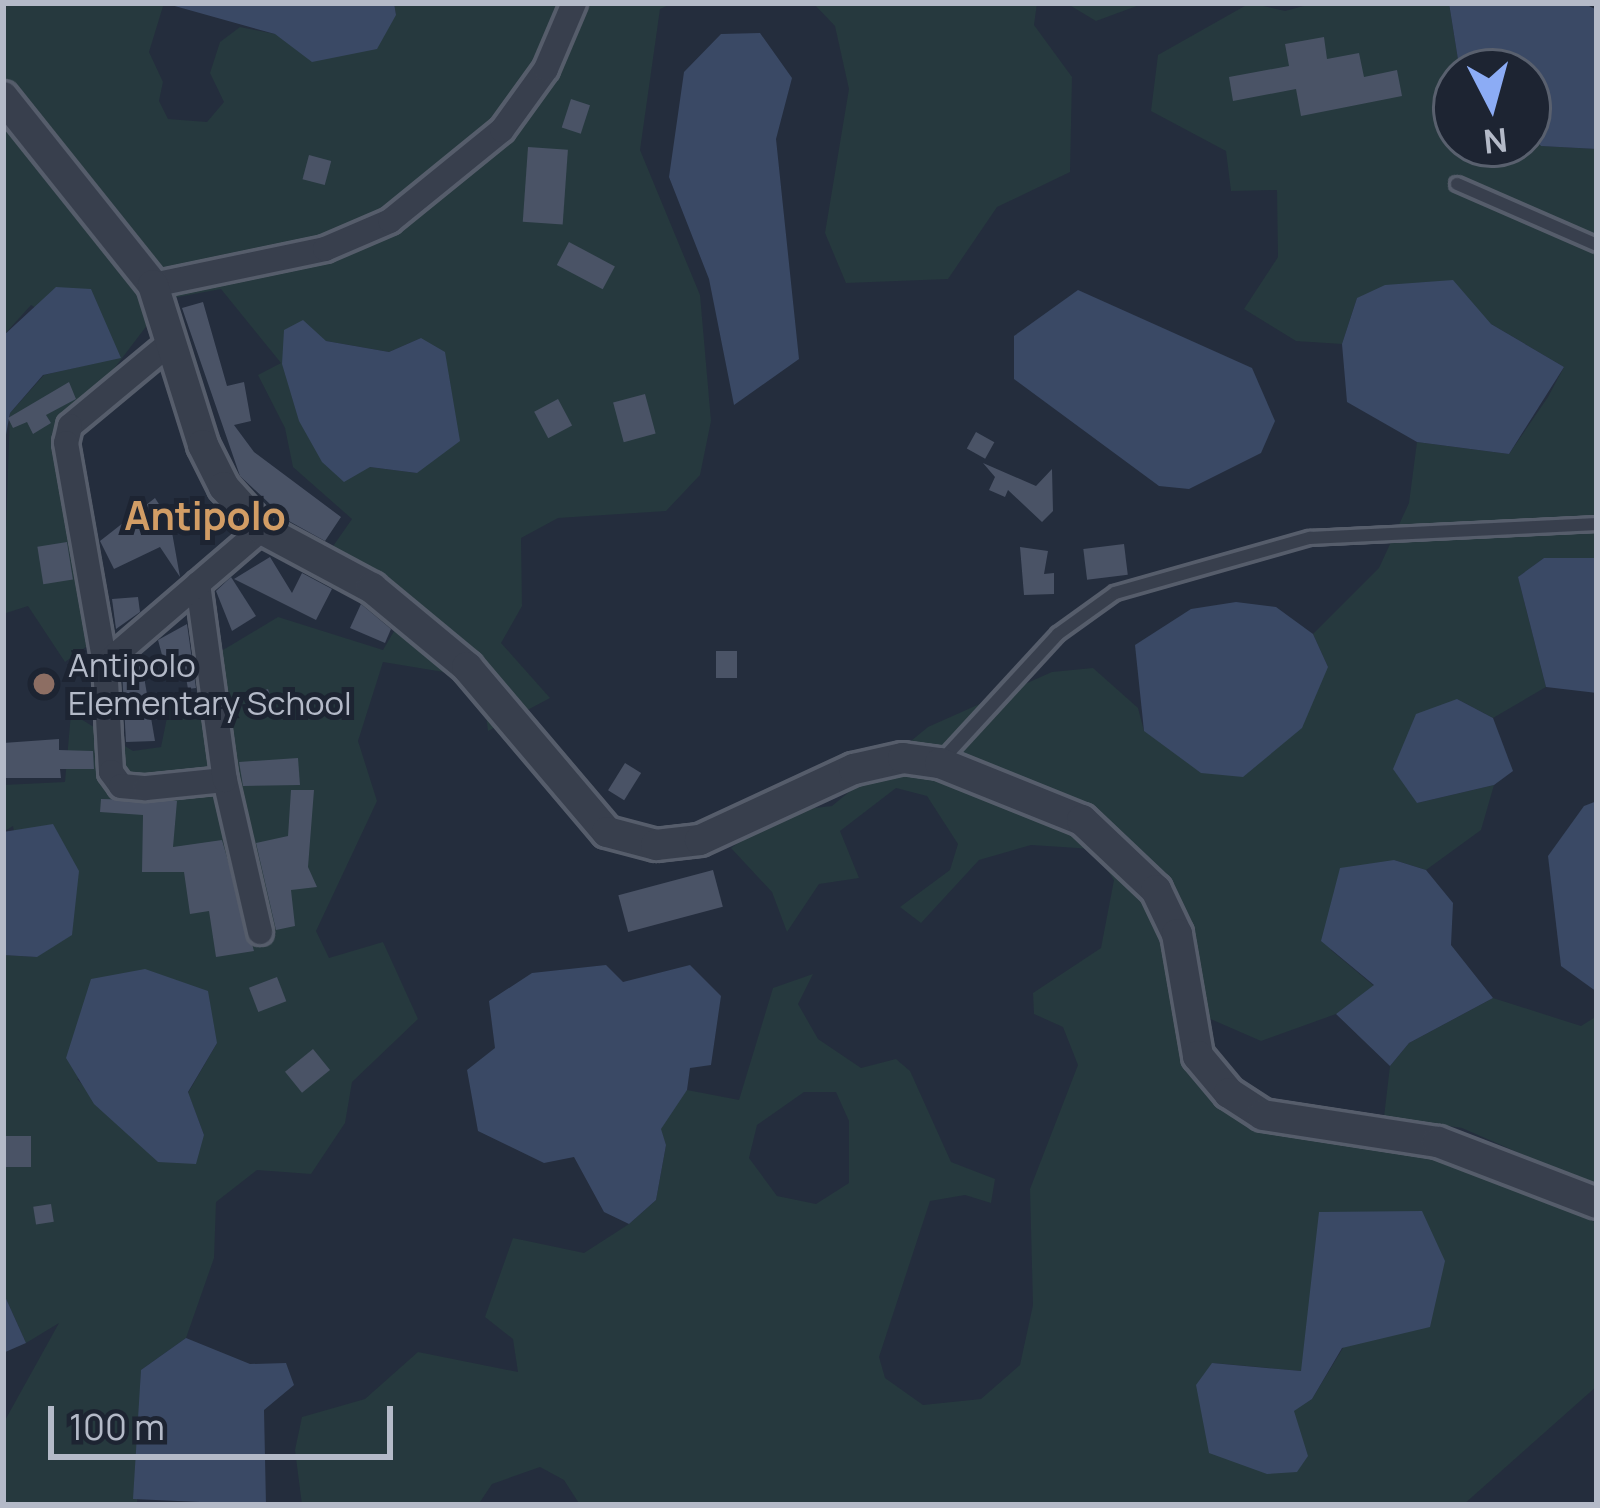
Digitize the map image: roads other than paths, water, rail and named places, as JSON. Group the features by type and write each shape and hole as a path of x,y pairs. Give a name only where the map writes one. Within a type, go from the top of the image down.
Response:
{"street":[{"path":"153,285 325,249 390,220 502,130 546,69 574,3"},
{"path":"3,97 59,177 153,285 203,445 224,487 262,529 372,588 467,667 607,832 656,845 700,840 854,769 903,758 940,763 1082,820 1156,890 1178,934 1198,1056 1229,1093 1263,1115 1438,1142 1597,1203"},
{"path":"171,342 70,426 65,443 105,664 111,772 121,786 225,781"},
{"path":"105,664 262,529"},
{"path":"198,584 225,781 260,932"}],"lane":[{"path":"1457,184 1597,244"},
{"path":"940,763 1058,634 1115,593 1310,538 1597,524"}],"water":[{"path":"164,3 394,3 396,15 377,49 312,62 275,34"},
{"path":"1449,3 1583,3 1597,10 1597,149 1552,147 1552,48 1456,48"},
{"path":"760,33 792,78 776,139 799,359 734,405 709,279 669,177 684,72 721,34"},
{"path":"1453,280 1491,324 1564,367 1509,454 1417,442 1347,402 1342,344 1357,298 1385,285"},
{"path":"56,287 91,289 121,358 43,375 10,413 3,451 3,336"},
{"path":"1078,290 1252,368 1275,421 1261,453 1189,489 1159,486 1014,379 1014,336"},
{"path":"303,320 326,341 389,352 421,338 445,352 460,441 417,473 370,467 344,482 322,462 299,421 282,364 284,330"},
{"path":"1544,558 1597,558 1597,693 1546,687 1518,577"},
{"path":"1236,602 1276,607 1313,634 1328,667 1302,728 1243,777 1201,773 1144,731 1135,645 1191,609"},
{"path":"1457,699 1493,718 1513,771 1494,785 1417,803 1393,769 1416,714"},
{"path":"1597,801 1597,992 1561,966 1548,856 1584,806"},
{"path":"53,824 79,871 72,935 37,957 3,955 3,832"},
{"path":"1394,860 1426,870 1453,903 1451,945 1493,998 1409,1043 1390,1066 1336,1014 1374,985 1321,941 1340,868"},
{"path":"606,965 623,982 690,965 721,996 711,1065 690,1068 687,1090 661,1129 666,1145 656,1200 629,1224 604,1212 574,1157 544,1163 478,1131 467,1070 495,1048 489,1001 532,973"},
{"path":"145,969 208,991 217,1043 188,1092 204,1135 196,1164 158,1162 94,1104 66,1058 91,979"},
{"path":"1422,1211 1445,1261 1430,1327 1342,1348 1312,1399 1294,1411 1308,1456 1297,1472 1267,1474 1209,1453 1196,1385 1212,1363 1301,1371 1319,1212"},
{"path":"3,1292 26,1343 3,1353"},
{"path":"186,1338 250,1364 286,1363 294,1385 264,1410 266,1505 133,1499 141,1370"}],"place":[{"name":"Antipolo Elementary School","path":"44,684"}],"district":[{"name":"Antipolo","path":"205,515"}]}
